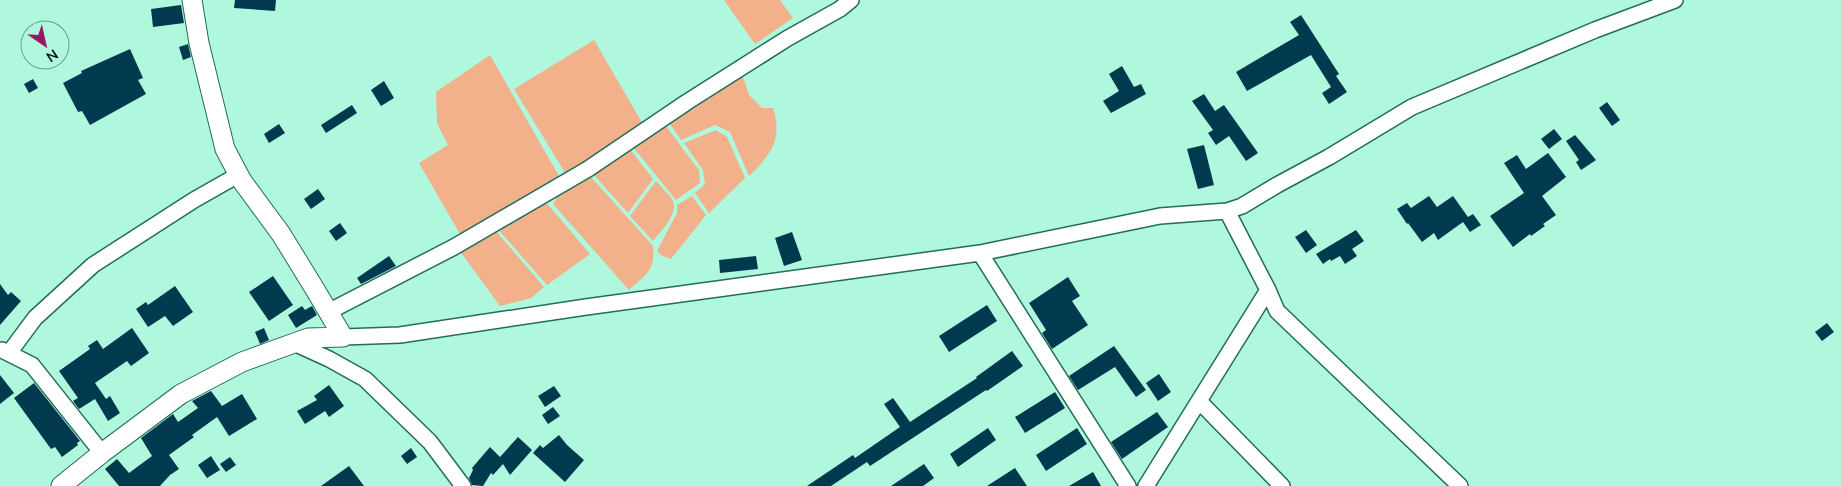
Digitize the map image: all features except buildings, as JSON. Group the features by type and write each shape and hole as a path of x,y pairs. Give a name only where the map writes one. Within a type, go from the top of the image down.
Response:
{"street":[{"path":"192,0 199,43 225,149 238,175 281,234 342,337"},
{"path":"328,312 454,247 588,169 687,102 788,38 840,9 851,0"},
{"path":"61,486 181,394 242,362 308,338 400,335 586,307 980,253 1160,216 1226,211 1242,206 1329,158 1412,107 1595,30 1675,0"},
{"path":"102,453 32,365 4,351 34,318 93,265 194,200 238,175"},
{"path":"1226,211 1268,290 1277,311 1460,486"},
{"path":"980,253 1128,486"},
{"path":"1146,486 1268,290"},
{"path":"294,343 329,359 365,379 430,442 464,486"},
{"path":"1199,401 1282,486"}],"shaded area":[{"path":"724,0 780,0 793,18 755,44"},
{"path":"594,40 644,126 567,176 514,89"},
{"path":"490,55 560,178 461,236 419,163 448,145 437,123 436,92"},
{"path":"742,74 749,95 762,108 773,108 777,129 776,138 769,153 749,176 730,132 715,125 681,140 668,121"},
{"path":"665,125 699,170 700,183 676,200 633,147"},
{"path":"716,130 727,137 745,178 709,213 695,193 705,184 703,170 684,143"},
{"path":"630,149 653,179 628,213 593,174"},
{"path":"591,177 653,246 651,267 629,290 553,204 558,196"},
{"path":"656,181 672,199 674,210 665,227 653,241 630,216"},
{"path":"692,196 706,215 671,259 661,255 657,251 677,213 677,205"},
{"path":"544,200 590,254 547,285 497,228"},
{"path":"495,230 544,287 531,298 500,306 459,250"}]}
